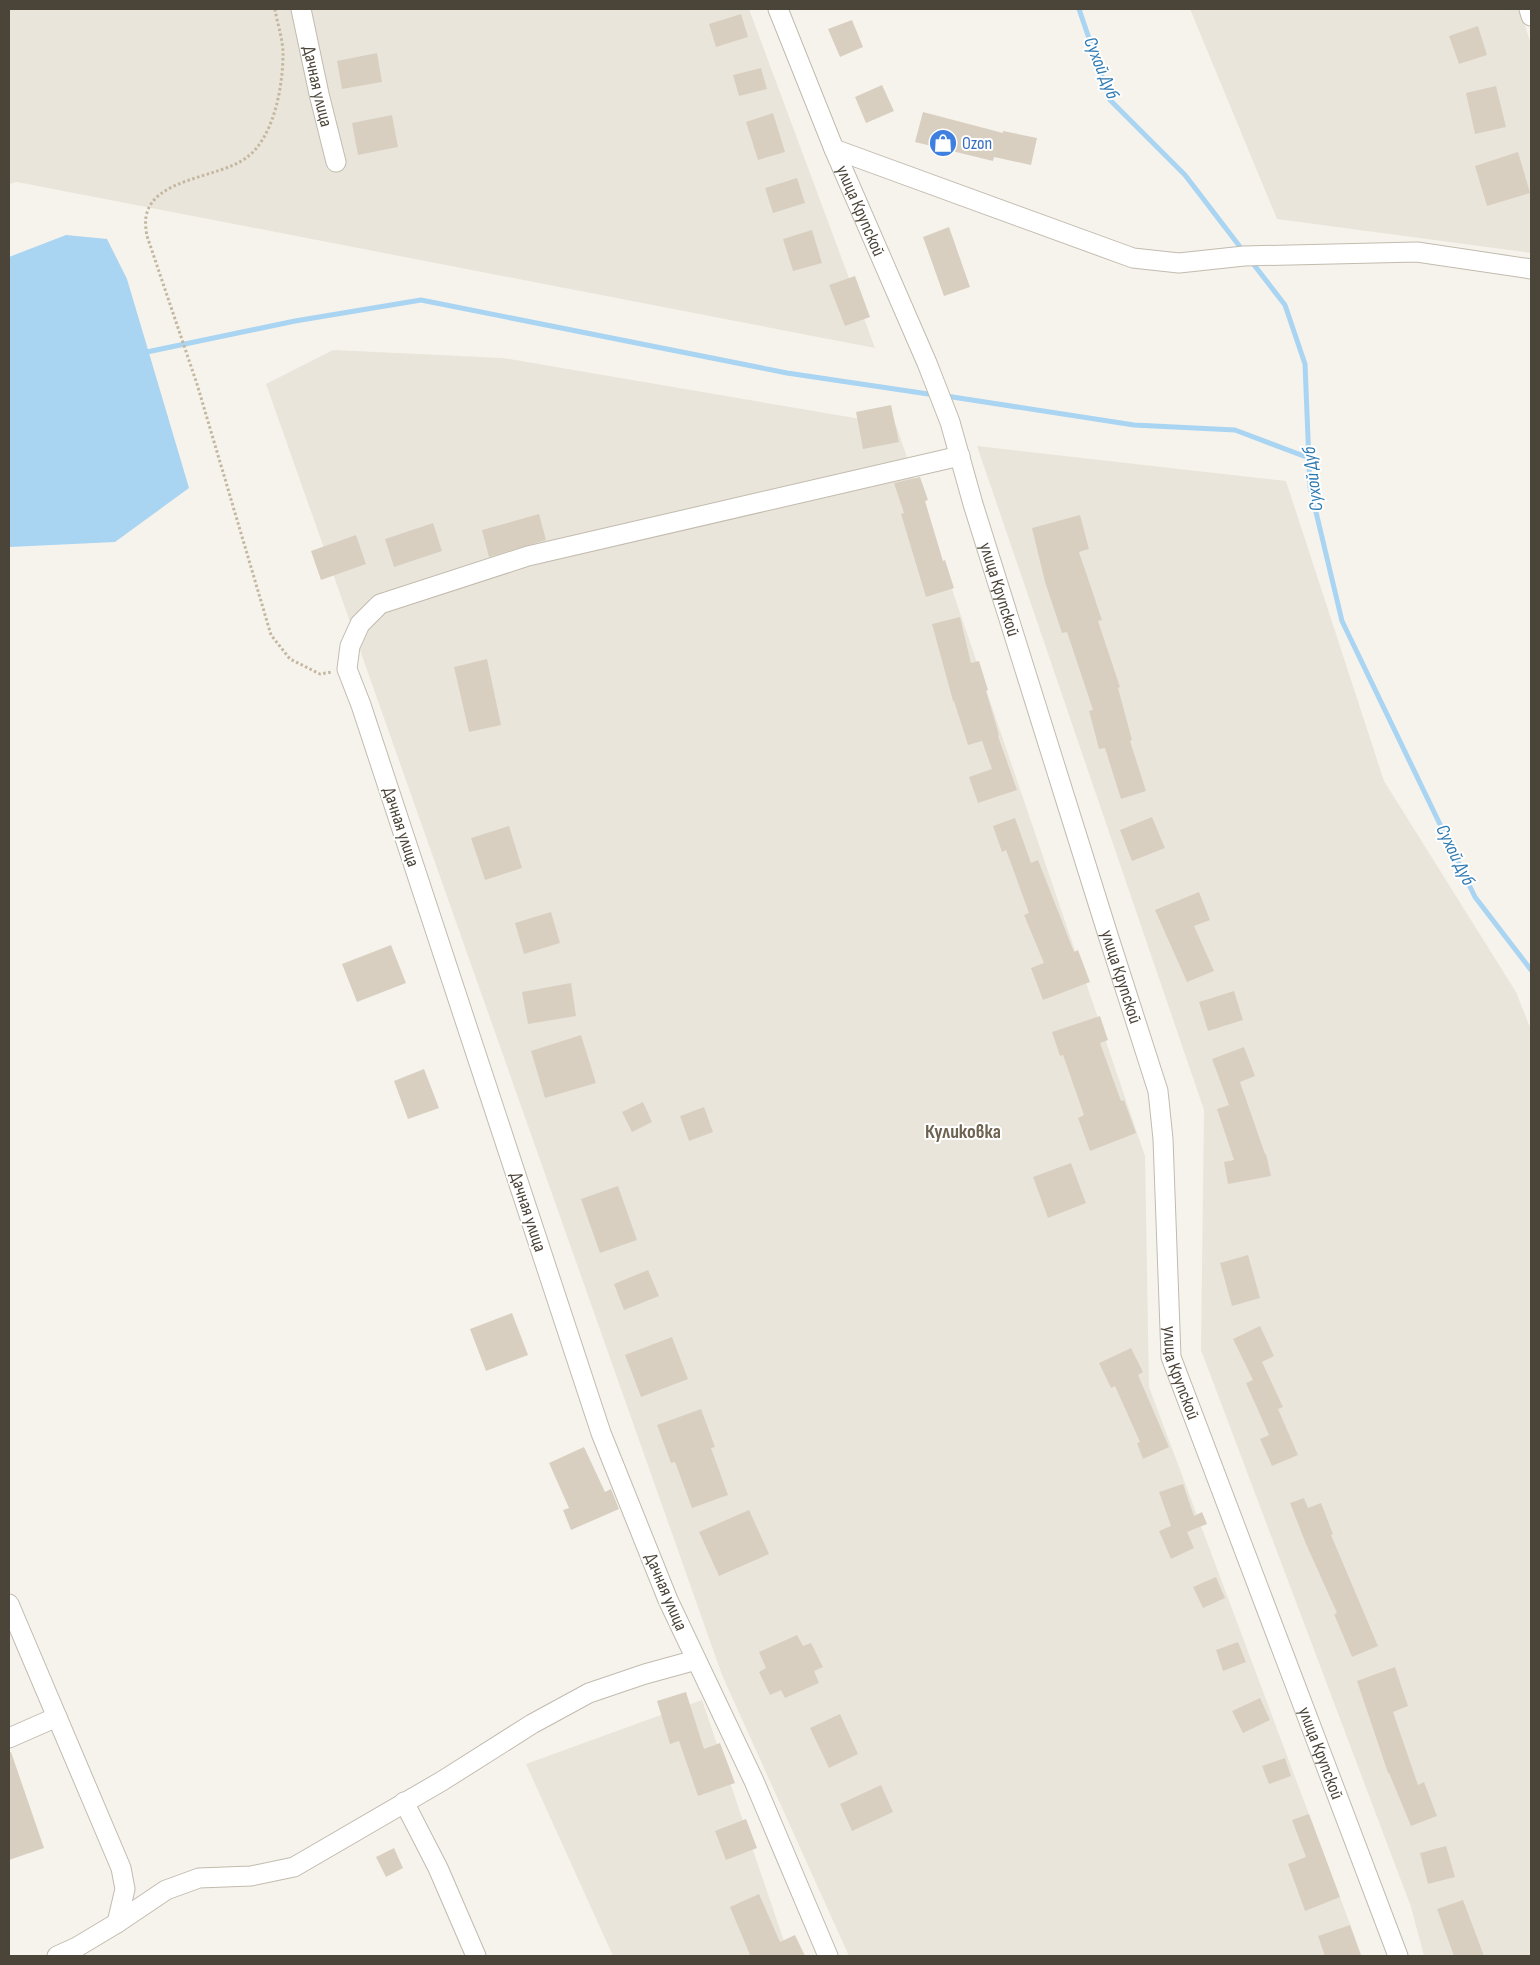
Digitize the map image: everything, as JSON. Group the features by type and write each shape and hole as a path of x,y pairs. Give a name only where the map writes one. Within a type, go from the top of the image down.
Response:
{"street":[{"name":"Дачная улица","path":"301,9 336,162"},
{"name":"улица Крупской","path":"778,9 834,149 927,362 950,422 1102,916 1158,1091 1163,1139 1171,1357 1398,1956"},
{"path":"1529,9 1531,16"},
{"path":"834,149 1133,258 1179,263 1244,256 1417,252 1531,269"},
{"name":"Дачная улица","path":"828,1956 754,1781 668,1600 601,1433 361,705 347,669 350,646 360,624 380,604 528,556 960,456"},
{"path":"9,1604 121,1868 125,1889 117,1923"},
{"path":"57,1956 77,1947 117,1923 166,1890 199,1878 251,1876 294,1867 532,1724 589,1693 645,1674 696,1660"},
{"path":"9,1738 57,1717"},
{"path":"404,1802 438,1868 476,1956"}],"path":[{"path":"275,9 283,53 277,107 261,142 246,158 219,172 182,182 163,192 152,201 146,217 147,236 197,384 271,635 290,659 320,674 347,669"}],"shaded area":[{"path":"9,9 749,9 875,348 17,182 9,184"},
{"path":"1190,9 1520,9 1531,45 1531,253 1277,219"},
{"path":"333,350 503,358 896,425 1145,1156 1149,1387 1362,1956 849,1956 722,1675 266,384"},
{"path":"977,446 1286,481 1384,781 1516,992 1531,1030 1531,1956 1424,1956 1411,1907 1201,1350 1204,1110"},
{"path":"702,1700 789,1956 613,1956 526,1764"}],"water":[{"path":"66,235 107,239 127,279 189,488 115,542 9,547 9,257"}],"building":[{"path":"741,14 748,37 716,47 709,24"},
{"path":"852,20 863,47 840,57 828,29"},
{"path":"1478,26 1487,55 1459,64 1449,36"},
{"path":"377,53 382,82 342,89 337,61"},
{"path":"761,68 767,89 739,96 733,75"},
{"path":"882,85 894,111 866,123 855,97"},
{"path":"1496,86 1506,127 1475,134 1466,93"},
{"path":"923,112 1003,133 1003,131 1037,138 1031,165 994,157 993,161 915,142"},
{"path":"773,113 785,152 758,160 746,122"},
{"path":"392,115 398,147 358,155 352,123"},
{"path":"1518,152 1530,193 1487,206 1475,166"},
{"path":"797,178 805,203 773,213 765,188"},
{"path":"949,227 970,287 944,296 923,237"},
{"path":"812,230 822,263 793,271 783,239"},
{"path":"855,276 870,317 845,326 829,285"},
{"path":"891,405 899,442 863,449 856,412"},
{"path":"920,477 928,500 925,501 943,561 945,560 954,588 926,597 901,514 904,513 894,483"},
{"path":"539,514 546,540 489,557 482,530"},
{"path":"1080,515 1089,549 1079,552 1102,620 1098,621 1120,687 1118,688 1132,740 1130,741 1146,791 1121,799 1105,748 1099,749 1089,711 1093,710 1067,632 1062,633 1045,582 1032,528"},
{"path":"433,523 442,551 394,567 385,539"},
{"path":"356,535 366,564 321,580 311,551"},
{"path":"960,617 971,663 979,661 988,690 986,691 998,736 1017,790 978,803 969,777 992,769 982,741 968,745 953,701 932,624"},
{"path":"487,659 501,725 469,732 454,667"},
{"path":"1152,817 1165,848 1132,861 1120,830"},
{"path":"1015,818 1031,863 1038,860 1074,952 1078,950 1090,982 1043,1000 1031,968 1044,963 1024,915 1029,913 1006,850 1002,852 993,826"},
{"path":"509,826 522,868 485,880 471,838"},
{"path":"1199,892 1210,920 1194,926 1214,971 1187,982 1155,910"},
{"path":"551,912 560,943 524,954 515,923"},
{"path":"391,945 406,983 357,1002 342,964"},
{"path":"571,983 576,1016 528,1024 522,992"},
{"path":"1234,991 1243,1020 1208,1031 1199,1002"},
{"path":"1100,1016 1108,1040 1100,1043 1121,1101 1124,1100 1136,1133 1090,1151 1078,1118 1084,1115 1063,1055 1060,1056 1052,1032"},
{"path":"581,1035 596,1083 545,1098 531,1051"},
{"path":"1244,1047 1255,1076 1240,1082 1266,1154 1271,1176 1228,1184 1224,1162 1234,1160 1217,1109 1229,1105 1212,1059"},
{"path":"424,1069 439,1108 408,1119 394,1081"},
{"path":"643,1102 652,1122 632,1132 622,1112"},
{"path":"704,1107 713,1132 689,1141 680,1116"},
{"path":"1071,1163 1086,1203 1048,1218 1033,1177"},
{"path":"618,1186 637,1240 600,1253 581,1199"},
{"path":"1248,1255 1260,1298 1232,1306 1220,1263"},
{"path":"648,1270 659,1296 624,1310 614,1284"},
{"path":"512,1313 528,1355 486,1371 470,1329"},
{"path":"1260,1326 1274,1356 1262,1362 1283,1407 1278,1409 1298,1455 1272,1466 1260,1439 1269,1435 1246,1383 1253,1380 1233,1339"},
{"path":"672,1337 688,1379 641,1397 625,1355"},
{"path":"1131,1348 1143,1372 1138,1375 1169,1447 1143,1459 1137,1443 1140,1442 1115,1386 1111,1388 1099,1363"},
{"path":"701,1409 715,1447 711,1448 728,1495 692,1508 675,1462 671,1463 657,1425"},
{"path":"584,1447 605,1492 611,1489 619,1509 571,1530 563,1510 569,1508 549,1463"},
{"path":"1183,1484 1194,1516 1202,1512 1207,1524 1187,1532 1194,1548 1171,1559 1159,1531 1171,1526 1159,1492"},
{"path":"1304,1498 1308,1508 1321,1503 1333,1534 1331,1535 1378,1646 1352,1657 1334,1614 1337,1613 1290,1503"},
{"path":"749,1510 769,1554 719,1576 699,1532"},
{"path":"1216,1577 1225,1598 1203,1608 1193,1587"},
{"path":"797,1635 803,1646 811,1643 823,1667 814,1671 819,1683 785,1698 781,1690 770,1695 759,1672 766,1668 759,1652"},
{"path":"1238,1642 1246,1662 1223,1671 1216,1650"},
{"path":"1395,1667 1408,1706 1393,1712 1418,1785 1424,1782 1437,1816 1411,1826 1388,1773 1357,1681"},
{"path":"686,1692 704,1749 720,1743 735,1783 698,1796 679,1741 670,1744 657,1701"},
{"path":"1260,1698 1270,1720 1243,1733 1232,1711"},
{"path":"840,1714 858,1754 829,1768 810,1728"},
{"path":"11,1752 44,1848 9,1860 9,1753"},
{"path":"1285,1758 1291,1776 1269,1784 1262,1766"},
{"path":"881,1785 893,1812 852,1831 840,1804"},
{"path":"1309,1814 1340,1897 1305,1911 1288,1864 1306,1857 1292,1820"},
{"path":"746,1819 757,1848 726,1860 715,1831"},
{"path":"1446,1846 1455,1877 1428,1884 1420,1853"},
{"path":"394,1848 403,1868 386,1877 376,1857"},
{"path":"759,1894 780,1942 795,1935 805,1956 747,1956 750,1955 730,1907"},
{"path":"1463,1900 1484,1956 1454,1956 1437,1909"},
{"path":"1350,1925 1361,1956 1325,1956 1318,1936"}],"waterway":[{"name":"Сухой Дуб","path":"1079,9 1110,100 1185,175 1244,252"},
{"name":"Сухой Дуб","path":"1251,261 1285,305 1305,364 1310,487 1342,621 1475,897 1531,970"},
{"path":"142,353 295,321 421,300 787,373 935,395"},
{"path":"946,396 1134,425 1235,430 1309,458"}],"place":[{"name":"Ozon","path":"943,143"}],"district":[{"name":"Куликовка","path":"963,1132"}]}
